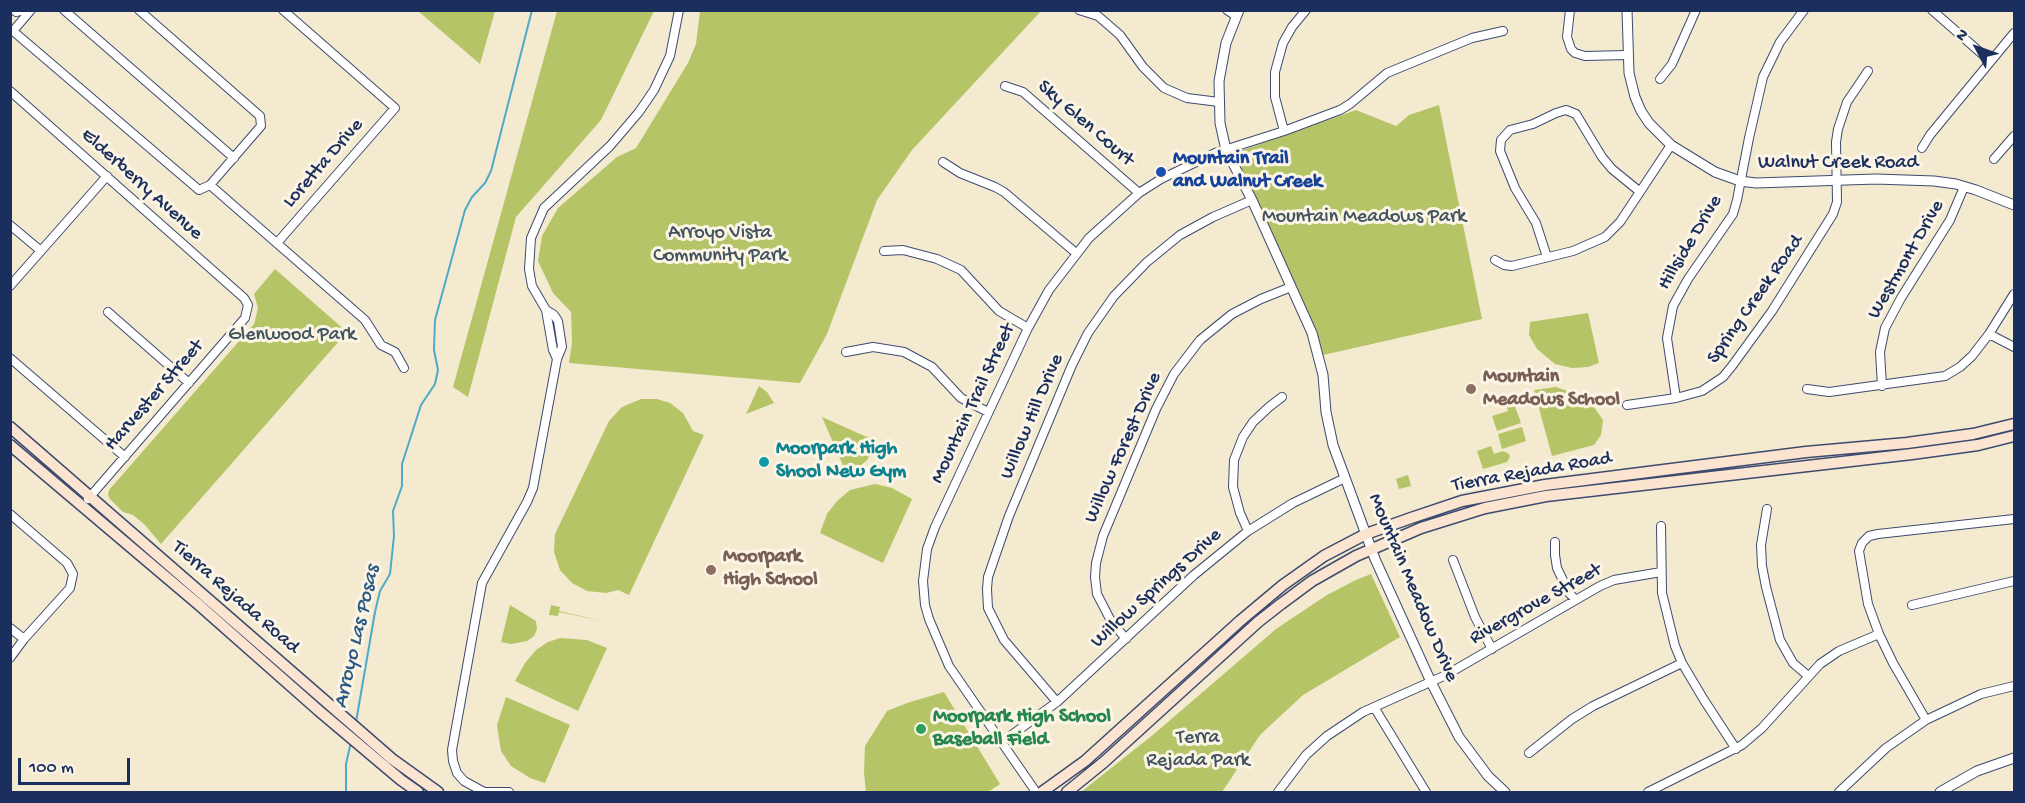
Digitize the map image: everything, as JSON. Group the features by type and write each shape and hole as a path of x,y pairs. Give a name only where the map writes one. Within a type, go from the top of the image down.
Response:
{"main road":[{"name":"Tierra Rejada Road","path":"1042,792 1085,761 1283,585 1324,556 1366,534 1440,508 1522,489 1806,452 1906,443 1973,434 2014,424"},
{"name":"Tierra Rejada Road","path":"10,427 327,703 418,788"},
{"name":"Tierra Rejada Road","path":"1067,792 1104,762 1258,622 1281,604 1312,581 1405,534 1466,513 1546,496 1912,454 1978,445 2014,436"},
{"name":"Tierra Rejada Road","path":"10,445 326,716 418,788 438,792"}],"street":[{"path":"14,10 16,12 27,11"},
{"path":"64,10 234,158"},
{"path":"27,11 13,31 199,190 210,185 261,126 260,116 139,10"},
{"name":"Loretta Drive","path":"278,243 395,108 283,10"},
{"path":"509,792 484,792 464,782 457,773 452,750 482,583 527,502 532,488 557,359 562,347 558,321 546,310 532,286 529,269 531,238 544,208 604,152 639,112 654,90 670,56 679,10"},
{"path":"1079,10 1098,16 1120,34 1143,68 1164,88 1187,98 1219,102"},
{"path":"1226,150 1220,123 1221,67 1226,43 1238,13 1227,10"},
{"path":"1284,131 1275,97 1275,72 1283,43 1306,10"},
{"path":"1570,10 1567,37 1568,44 1575,53 1585,56 1627,55"},
{"name":"Walnut Creek Road","path":"1627,10 1627,55 1632,87 1641,111 1648,123 1671,145 1704,167 1740,182 1756,183 1934,181 1964,187 2014,205"},
{"path":"1660,79 1672,64 1696,10"},
{"name":"Hillside Drive","path":"1676,398 1667,338 1669,318 1681,290 1733,214 1763,77 1780,42 1804,10"},
{"path":"1932,10 1990,61"},
{"name":"Mountain Trail Street","path":"1036,792 949,666 929,619 923,585 924,566 932,535 1028,328 1049,290 1076,253 1139,193 1190,164 1340,110 1387,73 1481,35 1503,31"},
{"path":"1922,147 2014,33"},
{"name":"Spring Creek Road","path":"1627,405 1676,398 1710,387 1732,366 1772,311 1830,222 1837,202 1836,142 1838,129 1847,102 1868,71"},
{"name":"Sky Glen Court","path":"1005,86 1023,92 1139,193"},
{"name":"Elderberry Avenue","path":"10,92 244,298 248,305"},
{"path":"1547,257 1536,223 1508,172 1500,151 1501,140 1510,130 1533,124 1556,113 1570,111 1579,116 1598,150 1612,169 1639,191"},
{"path":"1995,159 2014,136"},
{"path":"1495,260 1512,266 1573,251 1605,237 1620,222 1671,145"},
{"name":"Mountain Meadow Drive","path":"1226,150 1252,200 1308,322 1323,375 1333,445 1371,550 1431,681 1464,744 1488,776 1505,792"},
{"path":"943,162 960,173 1004,192 1076,253"},
{"path":"10,286 107,176"},
{"path":"210,185 365,320 381,345 395,352 404,368"},
{"name":"Westmont Drive","path":"1882,386 1880,352 1885,328 1901,297 1950,220 1964,187"},
{"name":"Willow Hill Drive","path":"1057,702 1004,640 988,608 987,589 990,568 1009,516 1072,365 1089,333 1114,296 1147,262 1180,235 1252,200"},
{"path":"10,225 41,251"},
{"path":"884,251 903,250 937,259 961,270 970,277 999,311 1028,328"},
{"name":"Willow Forest Drive","path":"1126,639 1111,621 1097,594 1096,563 1103,536 1156,409 1174,374 1200,340 1238,311 1291,287"},
{"path":"1807,389 1829,392 1945,376 1967,361 1989,334 2014,294"},
{"name":"Harvester Street","path":"81,507 245,318 248,305"},
{"path":"108,312 189,383"},
{"path":"1989,334 2014,347"},
{"path":"846,352 873,346 904,352 932,367 961,398 988,412"},
{"path":"10,358 124,457"},
{"path":"1248,531 1233,487 1234,460 1253,422 1282,397"},
{"name":"Willow Springs Drive","path":"1002,742 1057,702 1194,575 1248,531 1293,503 1345,478"},
{"path":"1767,509 1761,552 1768,596 1778,634 1786,653 1793,663 1808,675"},
{"path":"10,514 67,563 73,574 70,588 10,658"},
{"path":"1926,720 1893,663 1868,604 1859,551 1863,541 1869,536 1878,534 2014,519"},
{"path":"1661,526 1661,572 1666,614 1682,663 1736,749"},
{"path":"1555,542 1557,568 1569,593 1575,599"},
{"path":"1453,560 1475,617 1492,649"},
{"name":"Rivergrove Street","path":"1278,792 1306,755 1327,736 1363,712 1431,681 1492,649 1575,599 1614,580 1661,572"},
{"path":"1912,605 2014,581"},
{"path":"10,628 24,639"},
{"path":"1648,792 1736,749 1762,728 1808,675 1839,651 1879,634"},
{"path":"1529,753 1572,719 1593,706 1682,663"},
{"path":"1839,792 1886,748 1926,720 1981,694 2014,686"},
{"path":"1374,707 1426,792"},
{"path":"1940,792 1977,771 2014,758"}],"green space":[{"path":"418,11 495,11 480,64"},
{"path":"557,11 654,11 601,120 516,217 468,397 453,387"},
{"name":"Arroyo Vista Community Park","path":"700,11 1041,11 912,150 877,200 827,334 800,383 569,363 572,343 571,312 553,293 538,261 542,236 558,208 617,157 636,148 688,63 696,44"},
{"name":"Mountain Meadows Park","path":"1439,105 1482,319 1319,356 1229,155 1356,110 1396,126 1409,115"},
{"name":"Glenwood Park","path":"275,269 347,332 161,544 145,525 133,515 123,512 110,499 109,490 254,324 258,308 254,294"},
{"path":"1588,313 1599,363 1588,367 1572,368 1555,364 1537,349 1529,335 1530,322"},
{"path":"759,386 767,392 774,403 746,414"},
{"path":"1556,387 1577,394 1592,404 1603,420 1601,435 1594,445 1552,456 1534,390"},
{"path":"641,399 657,399 670,403 683,413 693,431 704,435 629,595 618,590 606,593 587,591 572,583 560,570 554,552 555,534 609,421 622,407"},
{"path":"1513,401 1521,423 1497,431 1492,416 1508,411 1506,403"},
{"path":"822,417 878,442 867,460 848,477"},
{"path":"1522,427 1526,441 1502,449 1498,434"},
{"path":"1491,446 1494,454 1503,451 1510,457 1507,462 1483,469 1477,451"},
{"path":"1408,475 1411,486 1399,489 1396,479"},
{"path":"875,484 892,488 912,499 883,563 820,533 827,514 837,501 850,490"},
{"name":"Terra Rejada Park","path":"1371,574 1400,637 1303,695 1260,735 1222,792 1081,792 1154,734 1276,629 1327,595"},
{"path":"510,605 536,621 537,629 534,636 527,641 511,644 501,642"},
{"path":"551,605 560,607 559,611 603,621 559,612 558,616 549,615"},
{"path":"560,638 587,640 607,648 578,711 515,681 525,663 536,650"},
{"name":"Moorpark High School Baseball Field","path":"944,692 1000,784 988,792 866,792 865,746 887,711"},
{"path":"506,697 570,725 545,783 530,778 511,766 501,751 497,725"}],"waterway":[{"name":"Arroyo Las Posas","path":"356,722 375,612 380,591 390,574 394,536 393,511 402,486 402,464 421,405 435,384 438,370 434,350 435,320 465,210 491,171 532,10"},
{"name":"Arroyo Las Posas","path":"346,792 346,764 351,742"}],"place":[{"name":"Mountain Trail and Walnut Creek","path":"1161,172"},
{"name":"Mountain Meadows School","path":"1471,389"},
{"name":"Moorpark High Shool New Gym","path":"764,462"},
{"name":"Moorpark High School","path":"711,570"},
{"name":"Moorpark High School Baseball Field","path":"921,729"}]}
